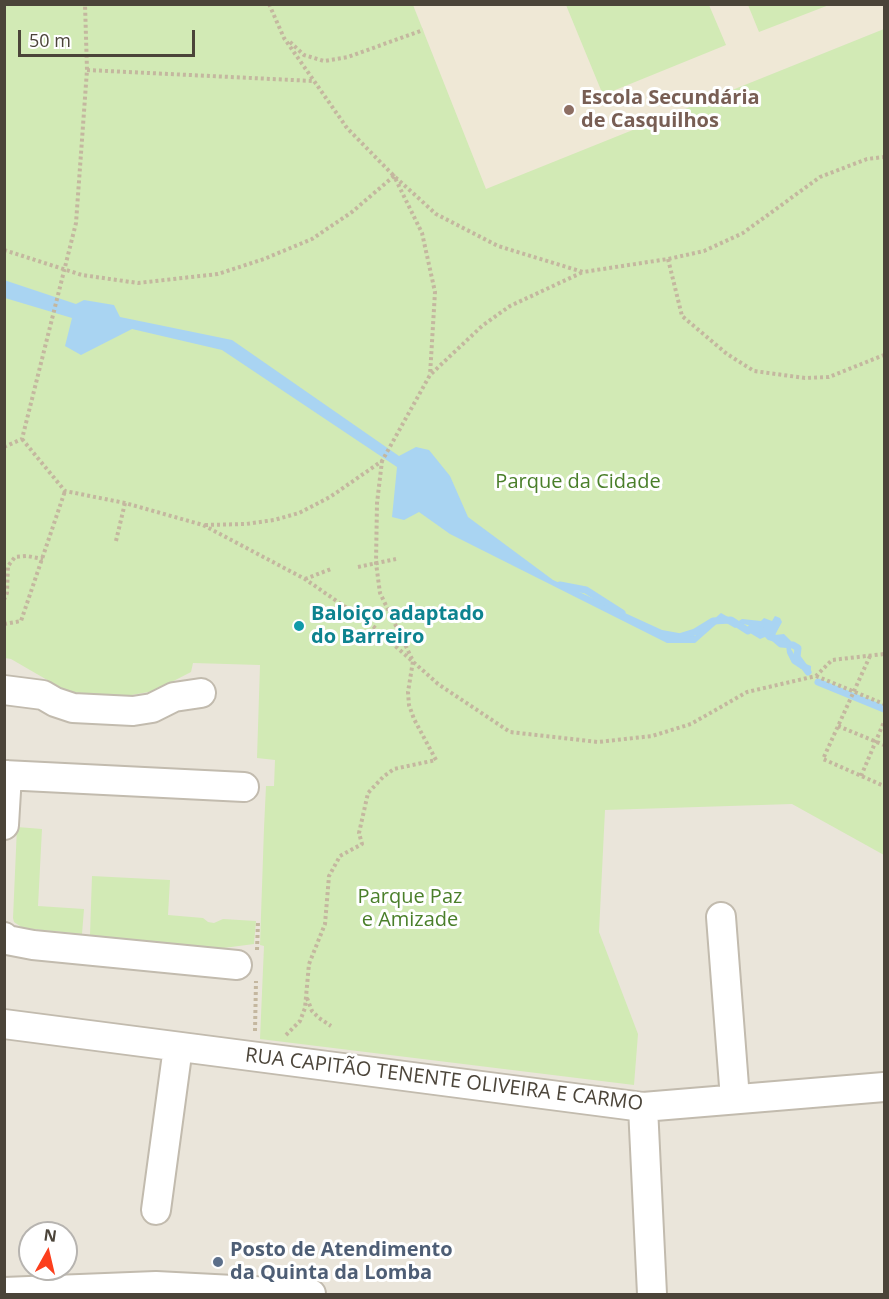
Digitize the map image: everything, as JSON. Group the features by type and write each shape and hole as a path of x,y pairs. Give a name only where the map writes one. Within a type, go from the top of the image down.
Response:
{"street":[{"path":"4,690 43,695 73,708 133,711 152,708 174,697 201,693"},
{"path":"4,825 6,775 244,787"},
{"path":"721,917 735,1099"},
{"path":"4,937 7,940 33,945 237,965"},
{"name":"RUA CAPITÃO TENENTE OLIVEIRA E CARMO","path":"4,1024 643,1107 885,1087"},
{"path":"156,1210 178,1047"},
{"path":"643,1107 652,1294"},
{"path":"4,1292 156,1287 310,1294"}],"path":[{"path":"22,439 76,223 87,70 85,4"},
{"path":"268,4 284,38 347,128 394,176 436,214 498,246 584,272"},
{"path":"284,38 304,55 324,61 348,57 423,30"},
{"path":"87,70 313,81"},
{"path":"284,1036 300,1021 305,1008 309,964 325,924 328,876 340,856 362,844 359,833 368,793 394,769 436,760 409,705 408,692 412,661 380,593 376,562 376,503 382,461 430,375 482,326 510,306 584,272 704,251 743,233 820,177 867,159 885,157"},
{"path":"4,250 82,275 138,283 218,274 264,259 312,239 352,212 394,176"},
{"path":"394,176 422,233 435,292 430,375"},
{"path":"668,259 682,316 727,354 754,371 806,378 829,377 885,355"},
{"path":"4,447 22,439"},
{"path":"22,439 65,491 125,503 203,525 305,579 374,627 438,684 510,732 598,742 652,736 691,724 747,692 816,676 832,660 885,654"},
{"path":"203,525 246,524 299,513 330,497 382,461"},
{"path":"4,624 21,621 65,491"},
{"path":"116,541 125,503"},
{"path":"4,600 7,592 8,566 15,557 27,556 43,559"},
{"path":"358,567 396,559"},
{"path":"305,579 331,569"},
{"path":"870,655 823,759 885,786"},
{"path":"816,676 885,704"},
{"path":"861,776 885,722"},
{"path":"838,726 885,745"},
{"path":"306,997 312,1011 331,1026"}],"shaded area":[{"path":"5,5 884,5 884,1294 5,1294"},
{"name":"Escola Secundária de Casquilhos","path":"413,5 884,5 884,29 485,190"}],"green space":[{"name":"Parque da Cidade","path":"5,5 413,5 486,189 884,29 884,855 792,804 605,810 599,932 638,1034 634,1085 260,1039 264,946 260,945 266,786 274,786 275,760 257,758 260,665 193,663 191,672 154,691 126,696 68,692 11,659 5,658"},
{"path":"566,5 709,5 726,45 603,95"},
{"path":"748,5 829,5 759,32"},
{"path":"17,827 42,829 38,906 84,909 82,934 23,928 14,922"},
{"path":"92,876 170,880 168,915 203,918 214,923 223,919 256,921 254,944 216,949 90,935"}],"water":[{"path":"4,280 76,304 84,300 114,305 120,317 232,340 399,456 416,447 429,450 450,476 468,517 553,580 662,630 695,636 721,613 737,622 742,619 761,621 764,618 772,621 775,616 782,622 775,635 784,634 791,641 791,649 798,661 811,666 811,670 801,669 792,663 786,645 765,637 760,639 750,633 753,626 743,624 735,628 721,620 695,643 667,643 450,534 419,512 404,520 392,517 397,467 222,350 132,329 81,355 65,346 72,318 5,298"}],"waterway":[{"path":"560,585 586,590 622,613"},
{"path":"682,636 695,632 713,621 731,620 748,631 751,628 761,630"},
{"path":"773,637 781,644 798,648 797,657 808,672"},
{"path":"818,682 884,709"}],"place":[{"name":"Escola Secundária de Casquilhos","path":"569,110"},
{"name":"Baloiço adaptado do Barreiro","path":"299,626"},
{"name":"Posto de Atendimento da Quinta da Lomba","path":"218,1262"}],"park label":[{"name":"Parque Paz e Amizade","path":"410,908"}]}
